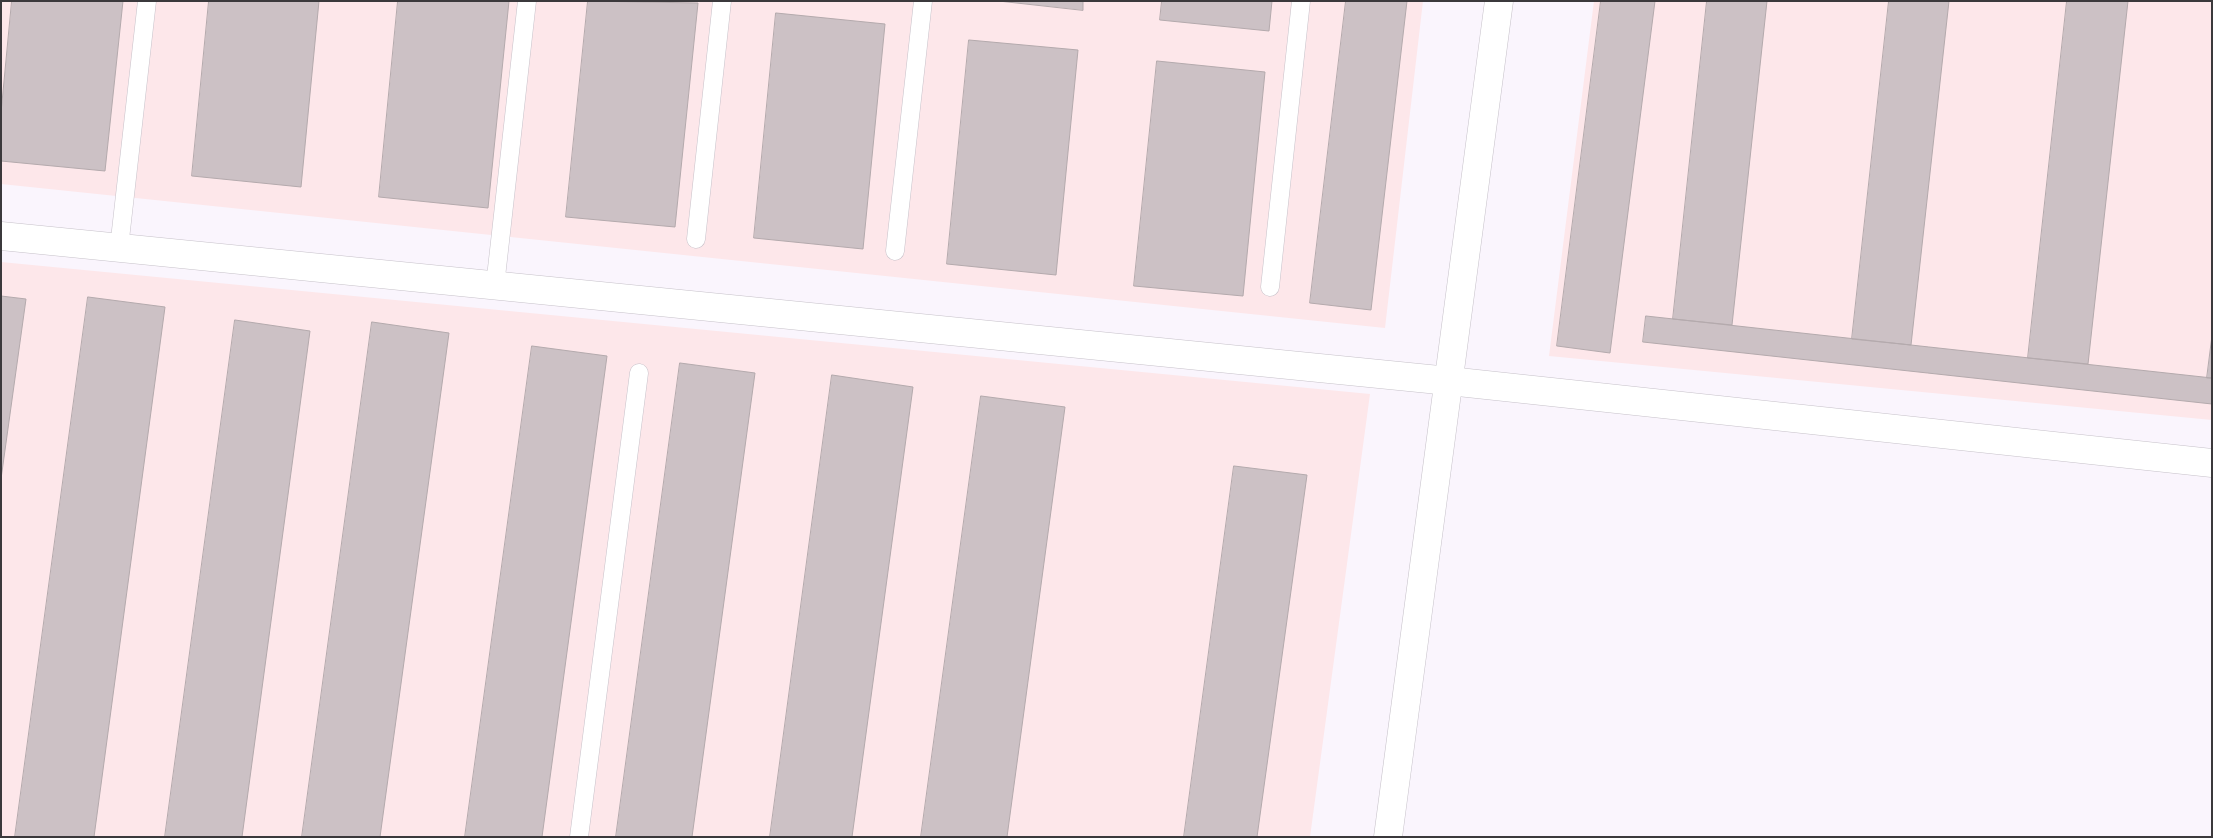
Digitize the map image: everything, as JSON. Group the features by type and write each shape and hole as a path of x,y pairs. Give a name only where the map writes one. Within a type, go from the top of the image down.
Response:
{"street":[{"path":"1388,837 1499,1"},
{"path":"1,236 1449,380 2212,463"}],"lane":[{"path":"119,248 147,1"},
{"path":"495,286 527,1"},
{"path":"696,239 722,1"},
{"path":"895,251 923,1"},
{"path":"1270,287 1301,1"},
{"path":"579,837 640,373"}],"shaded area":[{"path":"1,1 1423,1 1385,328 1,184"},
{"path":"1594,1 2212,1 2212,420 1549,356"},
{"path":"1,262 1370,394 1310,837 1,837"}],"building":[{"path":"12,1 123,1 105,171 1,161 1,113"},
{"path":"209,1 319,1 301,187 192,176"},
{"path":"398,1 509,1 488,208 379,197"},
{"path":"588,1 698,3 675,227 566,217"},
{"path":"999,1 1083,1 1083,10"},
{"path":"1162,1 1272,1 1269,31 1160,20"},
{"path":"1346,1 1407,1 1371,310 1310,303"},
{"path":"1601,1 1655,1 1610,353 1557,346"},
{"path":"1707,1 1767,1 1732,325 1673,319"},
{"path":"1889,1 1949,1 1911,345 1852,339"},
{"path":"2067,1 2128,1 2088,364 2028,358"},
{"path":"776,13 885,24 863,249 754,238"},
{"path":"969,40 1078,50 1056,275 947,264"},
{"path":"1157,61 1265,72 1243,296 1134,286"},
{"path":"1,296 26,299 1,479"},
{"path":"88,297 165,307 94,837 15,837"},
{"path":"1646,316 2212,378 2212,404 1643,342"},
{"path":"235,320 310,331 242,837 165,837"},
{"path":"372,322 449,333 380,837 302,837"},
{"path":"2212,336 2212,378 2207,378"},
{"path":"532,346 607,356 542,837 465,837"},
{"path":"680,363 755,373 692,837 616,837"},
{"path":"832,375 913,387 852,837 770,837"},
{"path":"981,396 1065,407 1007,837 921,837"},
{"path":"1234,466 1307,475 1257,837 1184,837"}]}
